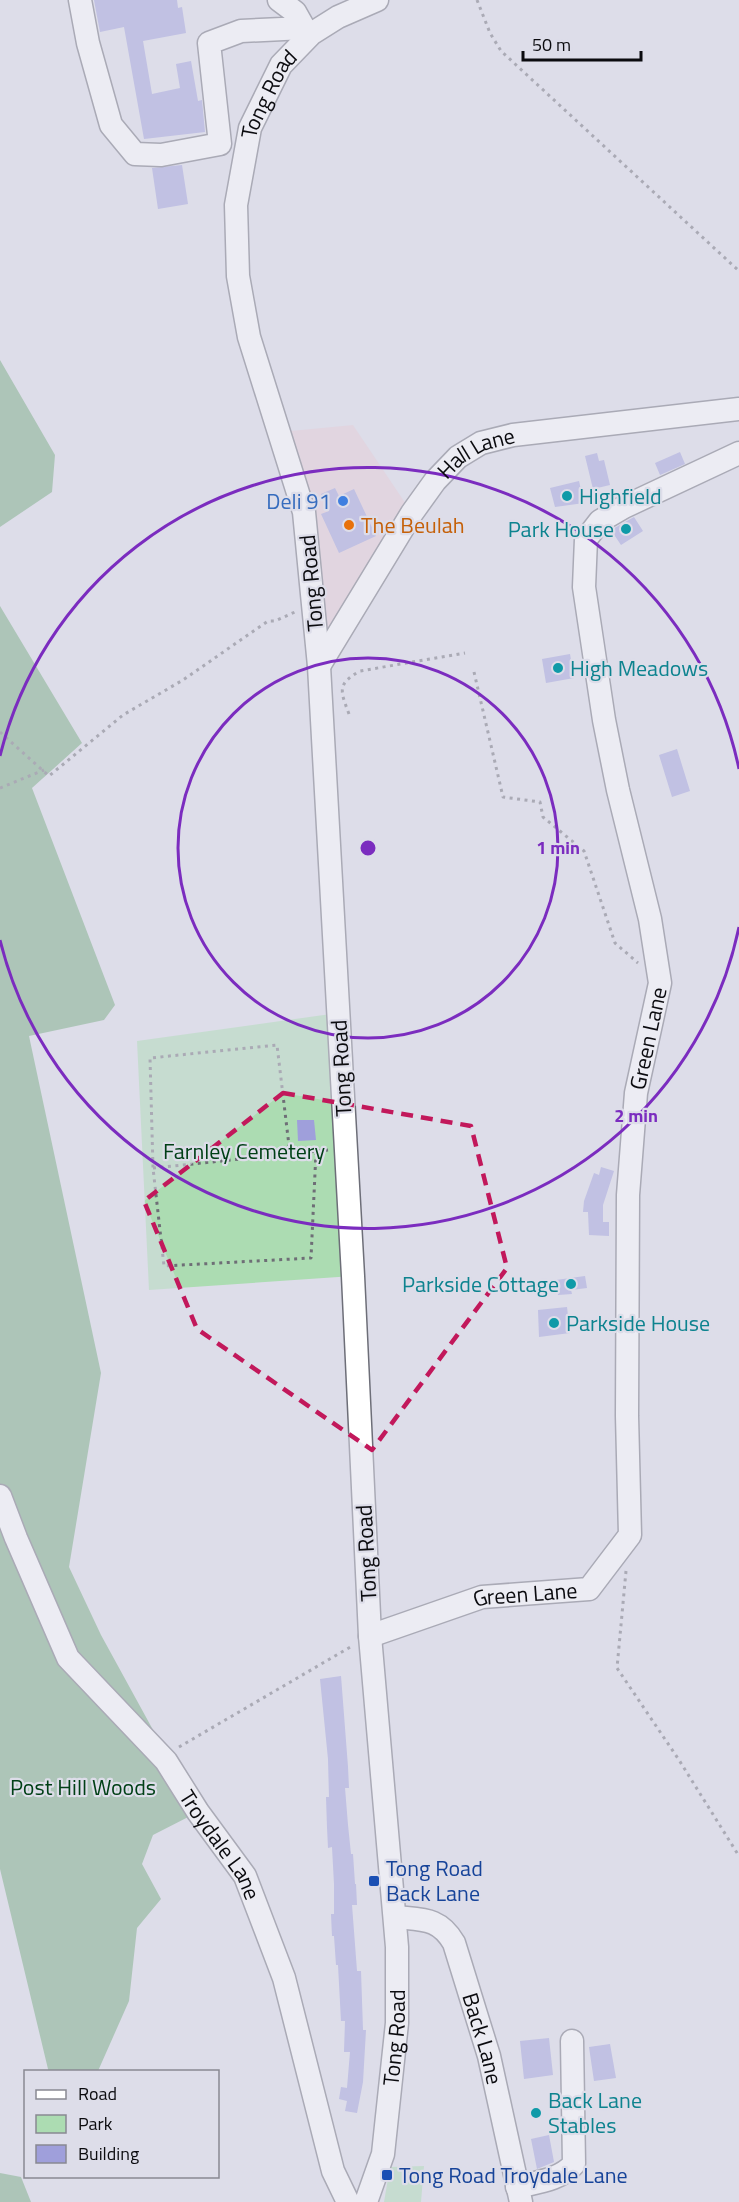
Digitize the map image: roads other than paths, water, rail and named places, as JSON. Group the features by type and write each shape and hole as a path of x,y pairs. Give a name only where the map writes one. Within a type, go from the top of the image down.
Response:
{"street":[{"path":"80,0 88,43 111,125 135,154 161,155 220,144 209,43 241,31 304,28 295,12 279,0"},
{"name":"Tong Road","path":"366,2202 383,2154 396,2035 397,1947 370,1636 319,666 304,512 249,338 238,276 236,205 250,128 281,65 311,34 338,16 377,0"},
{"name":"Hall Lane","path":"319,666 412,513 435,481 458,457 481,443 513,435 739,409"},
{"name":"Green Lane","path":"370,1636 482,1597 589,1590 630,1535 627,1416 628,1195 636,1093 660,983 650,919 618,790 604,720 584,587 586,539 600,521 624,507 739,453"},
{"name":"Troydale Lane","path":"0,1496 68,1658 161,1757 245,1876 284,1978 333,2171 348,2202"},
{"name":"Back Lane","path":"395,1917 431,1921 447,1931 454,1943 489,2056 519,2194"},
{"path":"519,2194 568,2172 574,2164 572,2042"}],"place":[{"name":"Highfield","path":"567,496"},
{"name":"Deli 91","path":"343,501"},
{"name":"The Beulah","path":"349,525"},
{"name":"Park House","path":"626,529"},
{"name":"High Meadows","path":"558,668"},
{"name":"Parkside Cottage","path":"571,1284"},
{"name":"Parkside House","path":"554,1323"},
{"name":"Tong Road Back Lane","path":"374,1881"},
{"name":"Back Lane Stables","path":"536,2113"},
{"name":"Tong Road Troydale Lane","path":"387,2175"}],"park label":[{"name":"Farnley Cemetery","path":"244,1151"},
{"name":"Post Hill Woods","path":"83,1787"}]}
